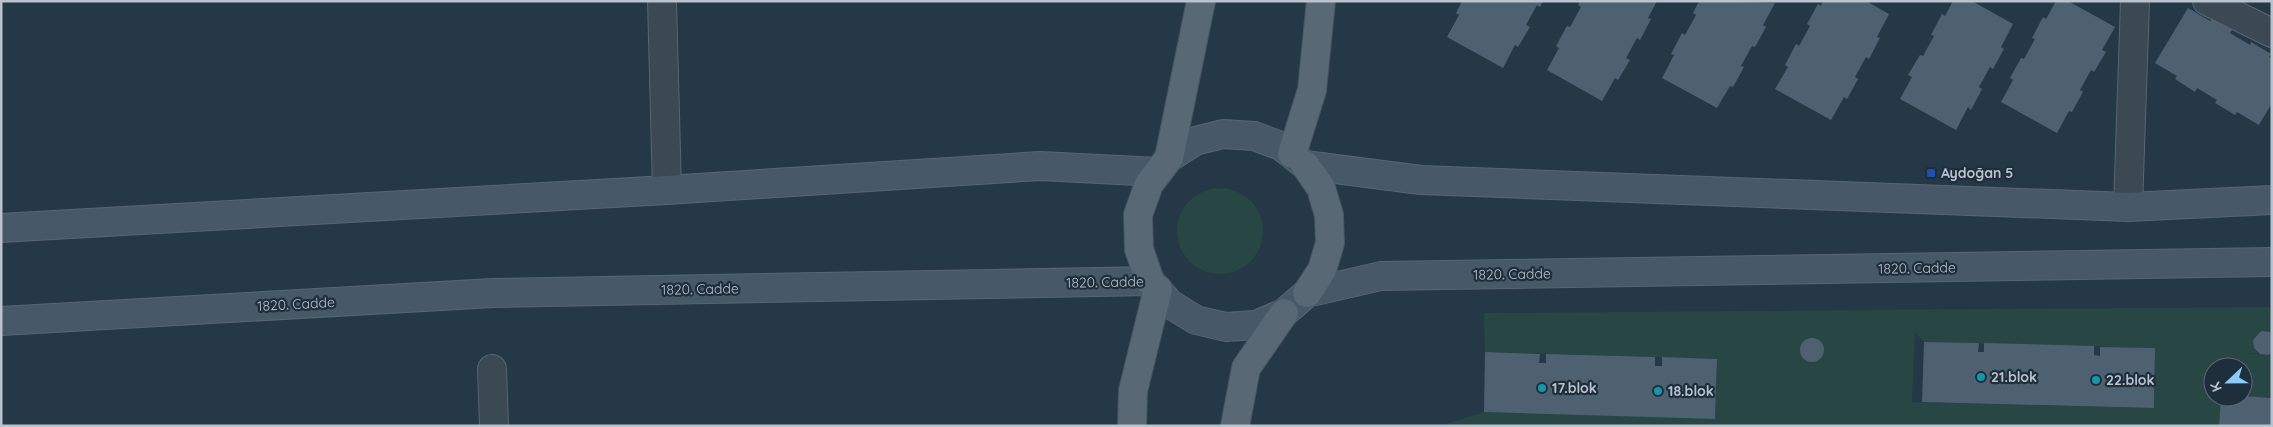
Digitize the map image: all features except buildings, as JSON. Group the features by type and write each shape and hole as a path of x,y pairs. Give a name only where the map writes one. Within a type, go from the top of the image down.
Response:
{"main road":[{"path":"1164,165 1201,1"},
{"path":"1298,160 1312,90 1320,1"},
{"path":"1132,426 1133,391 1154,285 1139,249 1138,216 1149,184 1164,165 1195,142 1223,134 1254,136 1281,146 1298,160 1320,188 1329,215 1330,243 1322,270 1307,294"},
{"path":"1298,160 1421,180 2128,206 2272,200"},
{"path":"1,228 667,190 1040,166 1164,165"},
{"name":"1820. Cadde","path":"1,321 493,292 1154,285 1170,304 1196,320 1226,328 1256,325 1284,314 1307,294 1381,276 2272,262"},
{"path":"1235,426 1246,368 1284,314"}],"street":[{"path":"662,1 667,190"},
{"path":"2128,206 2135,1"},
{"path":"2207,1 2272,33"},
{"path":"492,369 494,426"}],"green space":[{"path":"1220,188 1237,191 1251,200 1260,214 1263,231 1260,248 1251,262 1237,271 1220,274 1203,271 1189,262 1180,248 1177,231 1180,214 1189,200 1203,191"},
{"path":"2272,307 2272,332 2261,331 2253,340 2254,348 2259,353 2272,353 2272,398 2253,397 2253,357 2203,357 2203,407 2220,407 2219,426 1447,426 1449,423 1484,412 1715,418 1717,359 1485,352 1484,313","holes":["1915,332 1924,342 2155,348 2154,408 1912,402"]}],"place":[{"name":"Aydoğan 5","path":"1931,173"},
{"name":"21.blok","path":"1981,377"},
{"name":"22.blok","path":"2096,380"},
{"name":"17.blok","path":"1542,388"},
{"name":"18.blok","path":"1658,391"}]}
